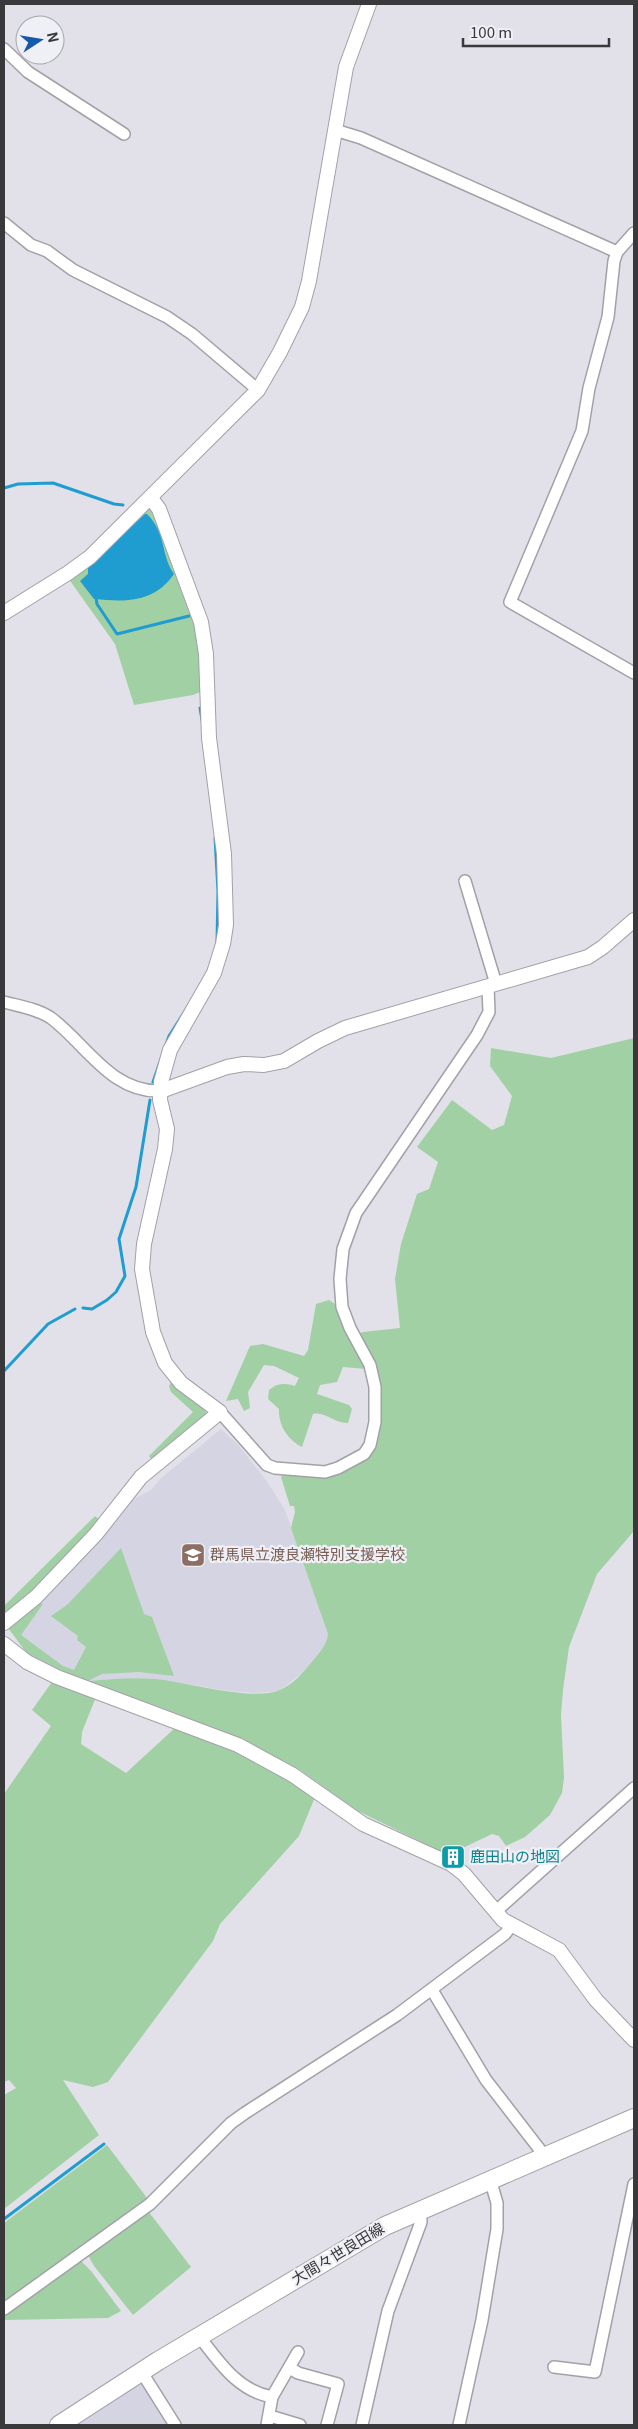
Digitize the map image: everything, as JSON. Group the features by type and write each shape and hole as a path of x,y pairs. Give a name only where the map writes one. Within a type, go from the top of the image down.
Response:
{"main road":[{"name":"大間々世良田線","path":"59,2425 141,2371 385,2226 544,2155 634,2118"}],"street":[{"path":"4,613 90,557 258,390 280,352 302,307 309,281 346,67 369,4"},
{"path":"4,49 28,72 124,134"},
{"path":"335,130 361,138 617,252"},
{"path":"4,223 31,245 47,251 73,270 167,317 192,334 258,390"},
{"path":"634,233 617,252 611,274 608,317 589,388 582,431 510,602 634,673"},
{"path":"151,498 159,509 201,622 206,654 209,738 224,854 226,925 223,944 214,973 170,1050 160,1100 166,1122 166,1137 160,1176 144,1244 143,1280 155,1338 165,1363 181,1383 220,1412 267,1465 275,1468 319,1473 332,1471 364,1454 370,1445 375,1422 375,1387 370,1365 350,1328 342,1307 340,1279 343,1249 356,1213 477,1035 489,1012 492,985 465,881"},
{"path":"4,1002 50,1017 98,1064 121,1081 142,1090 161,1090 227,1067 244,1064 264,1065 284,1061 318,1040 345,1028 588,957 603,947 634,920"},
{"path":"4,1623 36,1597 96,1534 142,1477 220,1412"},
{"path":"4,1644 27,1662 57,1677 215,1736 282,1768 363,1824 451,1864 464,1874 495,1912 512,1926 559,1950 596,2000 634,2040"},
{"path":"495,1912 634,1788"},
{"path":"4,2309 150,2204 232,2123 245,2113 397,2015 505,1934 512,1926"},
{"path":"432,1990 486,2080 544,2155"},
{"path":"459,2425 482,2320 497,2228 497,2203 490,2180"},
{"path":"554,2367 595,2372 634,2184"},
{"path":"362,2425 388,2311 421,2222 420,2209"},
{"path":"199,2336 238,2382 253,2392 272,2397"},
{"path":"298,2352 272,2397 268,2421 300,2425"},
{"path":"290,2368 298,2373 338,2384 327,2425"},
{"path":"141,2371 174,2425"}],"shaded area":[{"name":"群馬県立渡良瀬特別支援学校","path":"221,1429 239,1446 266,1480 285,1510 328,1634 328,1642 306,1670 279,1691 256,1693 229,1691 158,1679 136,1678 86,1681 27,1653 17,1641 37,1603 98,1542 130,1501 151,1490 160,1479"},
{"path":"137,2382 145,2383 170,2425 74,2425"}],"green space":[{"path":"149,509 155,515 197,624 203,691 193,695 134,705 115,644 68,578"},
{"path":"634,1038 634,1531 597,1574 569,1647 561,1715 564,1778 562,1793 550,1815 525,1837 506,1846 499,1836 492,1834 448,1855 358,1811 300,1770 237,1738 88,1681 130,1678 156,1679 253,1694 280,1690 289,1685 308,1667 324,1646 328,1634 291,1528 295,1512 294,1506 290,1506 281,1477 286,1471 320,1478 330,1476 347,1468 379,1425 381,1414 377,1376 366,1369 343,1367 337,1382 320,1385 317,1394 349,1405 352,1409 348,1423 339,1422 322,1414 313,1414 302,1447 288,1436 280,1421 279,1409 268,1399 269,1390 281,1384 295,1386 299,1378 274,1366 264,1365 248,1392 250,1408 244,1411 238,1399 226,1401 250,1346 263,1344 304,1356 308,1350 316,1304 329,1300 338,1306 350,1338 363,1332 400,1328 395,1279 401,1244 417,1194 429,1189 438,1162 417,1147 452,1100 492,1130 504,1125 512,1096 490,1066 491,1048 551,1058"},
{"path":"172,1380 201,1405 207,1414 153,1461 149,1456 193,1412 171,1392 169,1386"},
{"path":"95,1516 102,1522 34,1593 4,1618 4,1606"},
{"path":"121,1548 144,1614 152,1617 174,1676 139,1672 102,1674 88,1681 27,1653 8,1628 37,1603 43,1604 21,1635 63,1666 74,1670 86,1647 77,1640 78,1636 51,1616 67,1605"},
{"path":"52,1682 96,1697 82,1732 81,1744 126,1773 176,1727 264,1764 315,1797 299,1836 220,1924 213,1941 108,2082 93,2087 63,2080 99,2135 4,2209 4,2095 16,2088 9,2080 4,2082 4,1794 51,1726 32,1710"},
{"path":"107,2145 147,2198 146,2202 4,2306 4,2223"},
{"path":"148,2211 191,2267 133,2315 94,2266 88,2255"},
{"path":"80,2260 91,2271 121,2311 108,2318 4,2320 4,2313"}],"water":[{"path":"147,514 158,529 167,559 174,574 158,591 148,595 128,600 94,599 80,581 88,574 88,568"}],"waterway":[{"path":"4,488 18,484 53,483 114,504 123,505"},
{"path":"96,597 97,604 117,634 189,616"},
{"path":"200,708 202,720"},
{"path":"215,838 218,891 217,942"},
{"path":"153,1082 169,1036 187,1008"},
{"path":"83,1308 92,1309 107,1300 116,1292 125,1276 119,1239 136,1187 150,1100"},
{"path":"4,1371 48,1324 75,1309"},
{"path":"4,2219 104,2144"}],"place":[{"name":"群馬県立渡良瀬特別支援学校","path":"193,1555"},
{"name":"鹿田山の地図","path":"453,1857"}]}
